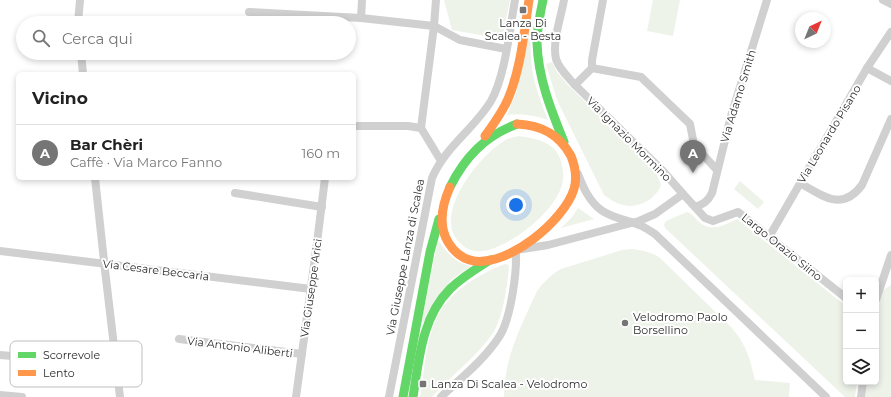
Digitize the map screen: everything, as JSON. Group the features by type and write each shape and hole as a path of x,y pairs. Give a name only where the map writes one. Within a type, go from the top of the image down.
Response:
{"street":[{"path":"79,16 80,0"},
{"path":"361,18 362,0"},
{"path":"436,0 434,26 420,128 441,161"},
{"name":"Via Giuseppe Lanza di Scalea","path":"389,397 429,187 441,161 492,100 499,81 515,0"},
{"path":"403,397 436,225 455,176 497,119 508,98 516,73 529,0"},
{"path":"543,0 537,37 539,70 544,93 586,193 597,207 612,216 646,228 663,242 826,397"},
{"path":"564,0 555,46 556,60 575,85 592,68 592,60 603,0"},
{"name":"Via Adamo Smith","path":"695,206 704,204 712,193 731,116 767,0"},
{"path":"883,0 891,4"},
{"path":"250,12 324,16"},
{"path":"356,18 434,26 460,40 506,49"},
{"name":"Via Leonardo Pisano","path":"769,237 867,68 891,32"},
{"path":"82,60 83,72"},
{"path":"592,68 642,77 690,124 694,145 717,170"},
{"path":"867,68 891,81"},
{"name":"Via Ignazio Mormino","path":"575,85 651,159 695,206"},
{"path":"800,183 829,200 848,198 856,192 862,184 891,119"},
{"path":"471,154 496,132 510,125 517,124 530,125 547,130 555,135 566,147"},
{"path":"356,126 408,126 420,128"},
{"path":"413,397 424,339 433,312 454,286 491,260 516,250 533,239 549,225 572,195 575,182 574,166"},
{"path":"96,180 104,264 114,341"},
{"name":"Via Giuseppe Arici","path":"296,397 325,180"},
{"path":"235,193 322,207"},
{"path":"516,250 548,245 634,223 655,214 684,194"},
{"path":"446,197 441,225 446,242 455,252 466,258 476,261 491,260"},
{"name":"Largo Orazio Siino","path":"695,206 706,218 712,221 738,212 843,296"},
{"path":"655,214 652,218 652,226 663,242"},
{"path":"441,397 486,354 502,332 514,286 516,250"},
{"name":"Via Cesare Beccaria","path":"0,251 311,289"},
{"path":"879,291 891,255"},
{"name":"Via Antonio Aliberti","path":"179,339 302,354"},
{"path":"0,355 10,356"},
{"path":"862,397 863,385"},
{"path":"119,387 120,397"},
{"path":"0,395 22,397"}],"shaded area":[{"path":"444,0 510,0 502,39 452,30"},
{"path":"653,0 680,0 673,36 647,31"},
{"path":"527,38 531,38 531,60 534,80 548,120 528,115 507,115 516,93"},
{"path":"552,62 557,72 567,84 655,170 661,185 659,190 651,199 635,206 629,206 613,201 604,195 557,100 546,64"},
{"path":"519,136 543,142 553,148 557,153 563,168 563,179 560,190 554,202 544,213 520,234 494,248 483,251 468,249 461,244 453,232 451,218 455,202 462,186 484,157 496,146 507,139"},
{"path":"740,181 764,202 758,209 734,189"},
{"path":"578,208 594,219 561,228 572,217"},
{"path":"687,212 699,222 709,227 718,227 737,219 843,304 843,385 857,385 855,397 845,397 665,228 664,224 666,221"},
{"path":"438,240 452,257 465,265 471,266 451,280 423,323 421,323"},
{"name":"Velodromo Paolo Borsellino","path":"632,249 659,257 736,333 747,352 755,380 790,383 789,397 504,397 507,369 514,342 537,291 542,285 550,276 561,269 622,250"},
{"path":"505,264 509,265 506,290 497,327 479,350 432,397 420,397 430,335 438,316 445,305 452,296 471,281 482,274"},
{"path":"891,285 891,397 865,397 867,385 879,385 879,305 883,290"}],"traffic: fast":[{"path":"543,0 537,43 538,56 546,94 564,142"},
{"path":"450,187 462,166 477,149 495,135 517,124"},
{"path":"403,397 430,252 439,219"},
{"path":"413,397 423,339 433,312 450,289 469,273 490,260"}],"traffic: slow":[{"path":"485,136 503,109 516,75 522,50 529,0"},
{"path":"450,187 443,208 443,229 450,246 466,259 474,261 488,261 503,256 518,249 547,227 559,214 574,189 575,177 571,156 555,136 534,126 517,124"}],"place":[{"name":"Lanza Di Scalea - Besta","path":"523,10"},
{"name":"Bar Chèri","path":"693,173"},
{"name":"Velodromo Paolo Borsellino","path":"625,323"},
{"name":"Lanza Di Scalea - Velodromo","path":"423,384"}]}
